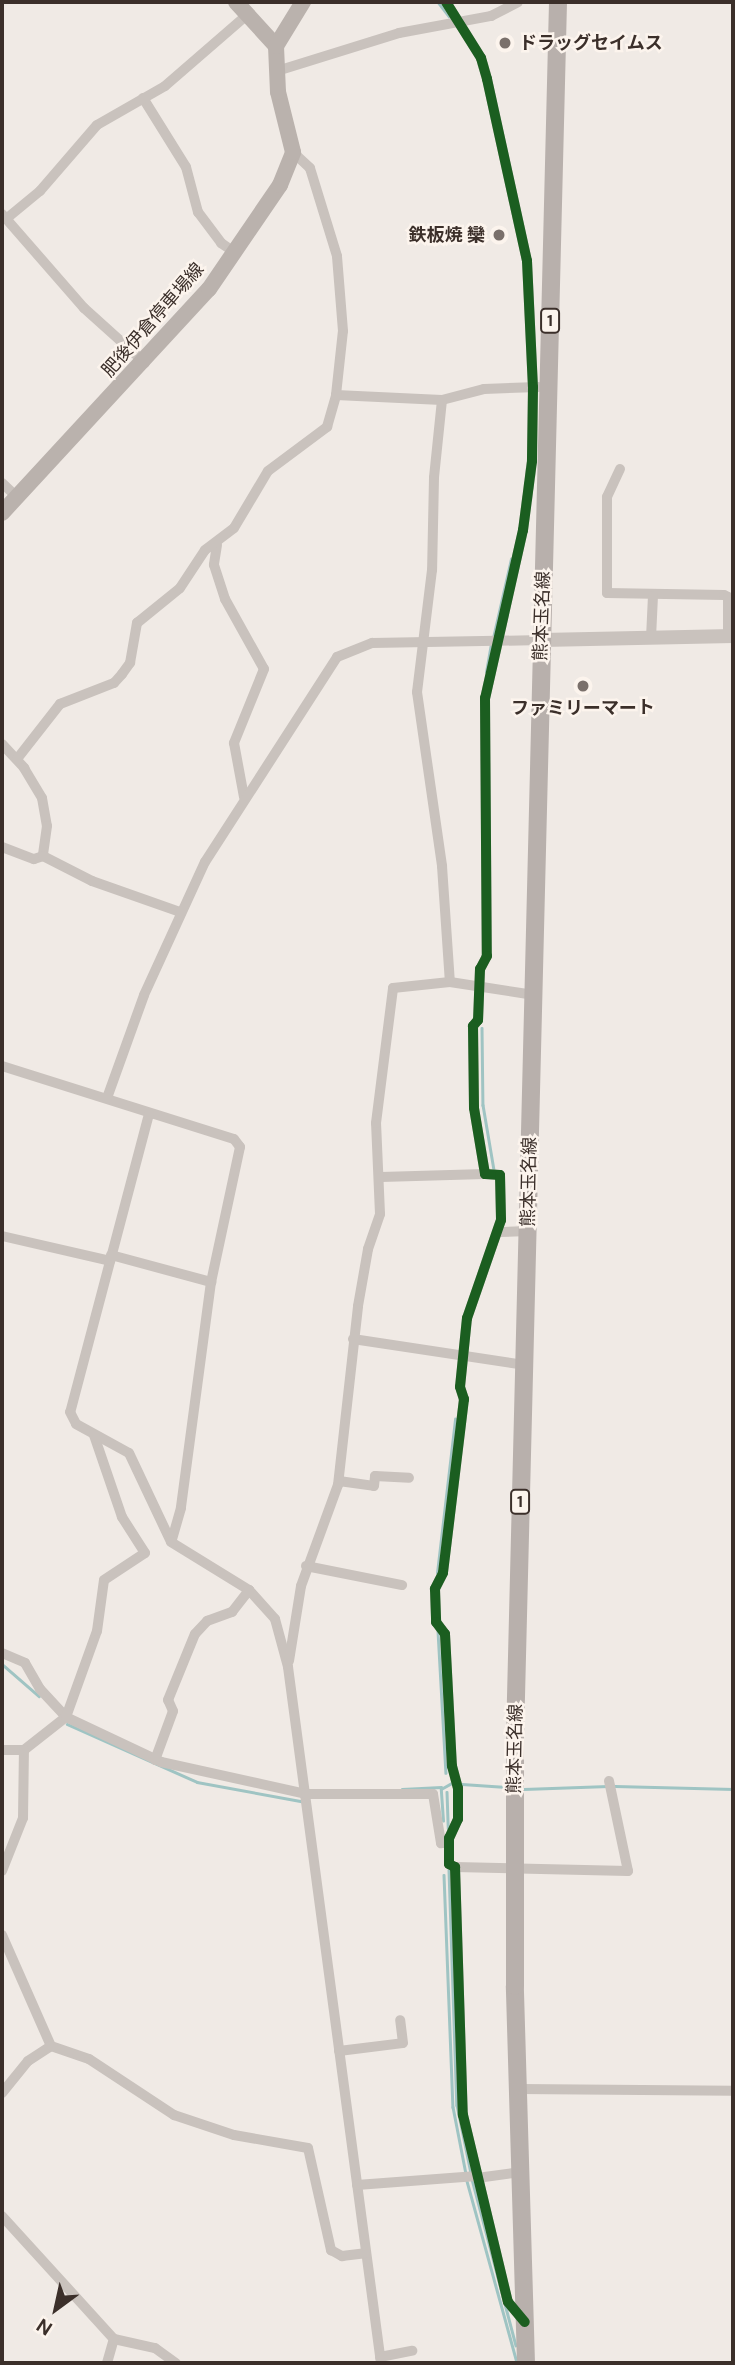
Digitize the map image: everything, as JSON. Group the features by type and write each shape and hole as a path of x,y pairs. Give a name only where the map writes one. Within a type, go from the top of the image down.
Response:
{"main road":[{"path":"293,152 277,71 276,46 303,2"},
{"name":"熊本玉名線","path":"526,2363 514,1868 542,640 533,387 558,2"},
{"path":"242,8 276,46"},
{"name":"肥後伊倉停車場線","path":"2,513 145,363 209,289 280,185 293,152"}],"street":[{"path":"446,2 481,58 527,261 533,387 532,461 523,530 491,642 485,698 488,956 480,969 478,1020 473,1026 474,1108 490,1174 500,1232 472,1301 462,1352 460,1387 464,1399 443,1573 435,1589 436,1622 445,1634 452,1766 457,1784 458,1819 449,1843 449,1864 456,1867 628,1871 610,1785"},
{"path":"277,71 399,33 491,16 519,2"},
{"path":"145,363 84,308 4,216 40,191 97,125 165,86 242,8"},
{"path":"143,98 186,167 198,212 221,243 233,251"},
{"path":"17,759 60,704 114,683 130,663 136,622 180,588 205,550 218,545 234,528 268,471 323,433 336,396 343,331 337,256 310,168 293,152"},
{"path":"336,396 442,400 484,389 533,387"},
{"path":"442,400 432,570 420,644 419,721 442,866 450,982"},
{"path":"107,1098 180,912 244,797 337,657 372,643 730,636 728,597 724,595 653,596 607,593 607,497 620,469"},
{"path":"2,483 17,497"},
{"path":"218,545 214,565 225,599 264,668 234,743 244,797"},
{"path":"651,638 653,596"},
{"path":"2,744 17,759 46,811 43,856"},
{"path":"2,847 34,859 43,856 92,881 180,912"},
{"path":"288,1667 306,1566 334,1506 339,1481 354,1363 353,1339 368,1249 380,1214 381,1177 376,1123 393,988 450,982 534,995"},
{"path":"2,1066 234,1139 240,1147 211,1282 181,1508 170,1542"},
{"path":"149,1114 70,1412 76,1424 129,1453 170,1542 249,1590 275,1619 288,1667 381,2360 412,2351"},
{"path":"381,1177 490,1174"},
{"path":"500,1232 528,1231"},
{"path":"2,1236 211,1282"},
{"path":"353,1339 462,1352 524,1365"},
{"path":"2,1750 24,1750 66,1717 97,1631 104,1580 145,1553 122,1517 94,1435"},
{"path":"339,1481 374,1486 375,1476 409,1478"},
{"path":"306,1566 402,1586"},
{"path":"155,1759 173,1711 168,1700 195,1634 207,1621 232,1612 249,1590"},
{"path":"2,1653 25,1662 40,1689 66,1717 155,1759 195,1773 306,1794 433,1794 441,1843 449,1843"},
{"path":"2,1871 23,1818 24,1750"},
{"path":"456,1867 463,2115 473,2177 508,2302 525,2322"},
{"path":"2,1935 51,2046 89,2059 174,2115 234,2135 308,2148 331,2250 342,2256 365,2253"},
{"path":"340,2051 403,2043 400,2020"},
{"path":"2,2093 28,2061 51,2046"},
{"path":"520,2088 733,2091"},
{"path":"357,2185 521,2172"},
{"path":"2,2216 114,2339 155,2348 176,2363"},
{"path":"107,2363 114,2339"}],"waterway":[{"path":"438,2 449,16"},
{"path":"493,638 511,559"},
{"path":"486,672 491,644"},
{"path":"482,1028 483,1105 494,1170"},
{"path":"437,1573 455,1419"},
{"path":"438,1631 446,1773"},
{"path":"2,1664 39,1696"},
{"path":"67,1724 197,1782 301,1801"},
{"path":"443,1821 441,1789 452,1783"},
{"path":"462,1784 506,1787"},
{"path":"524,1789 608,1786"},
{"path":"615,1786 733,1789"},
{"path":"402,1789 441,1787"},
{"path":"447,1792 448,1828"},
{"path":"449,1870 457,2105 471,2173"},
{"path":"444,1875 453,2107 466,2174"},
{"path":"472,2179 516,2345"},
{"path":"467,2181 517,2363"}],"cycle path":[{"path":"446,2 481,58 487,79 527,261 533,387 532,461 523,530 485,698 487,956 480,969 478,1020 473,1026 474,1108 485,1174 500,1175 501,1220 467,1318 460,1387 464,1399 443,1573 435,1589 436,1622 445,1634 452,1766 458,1788 458,1819 449,1838 449,1864 455,1867 463,2115 508,2302 525,2322"}],"place":[{"name":"ドラッグセイムス","path":"505,43"},
{"name":"鉄板焼 欒","path":"499,235"},
{"name":"ファミリーマート","path":"583,686"}]}
